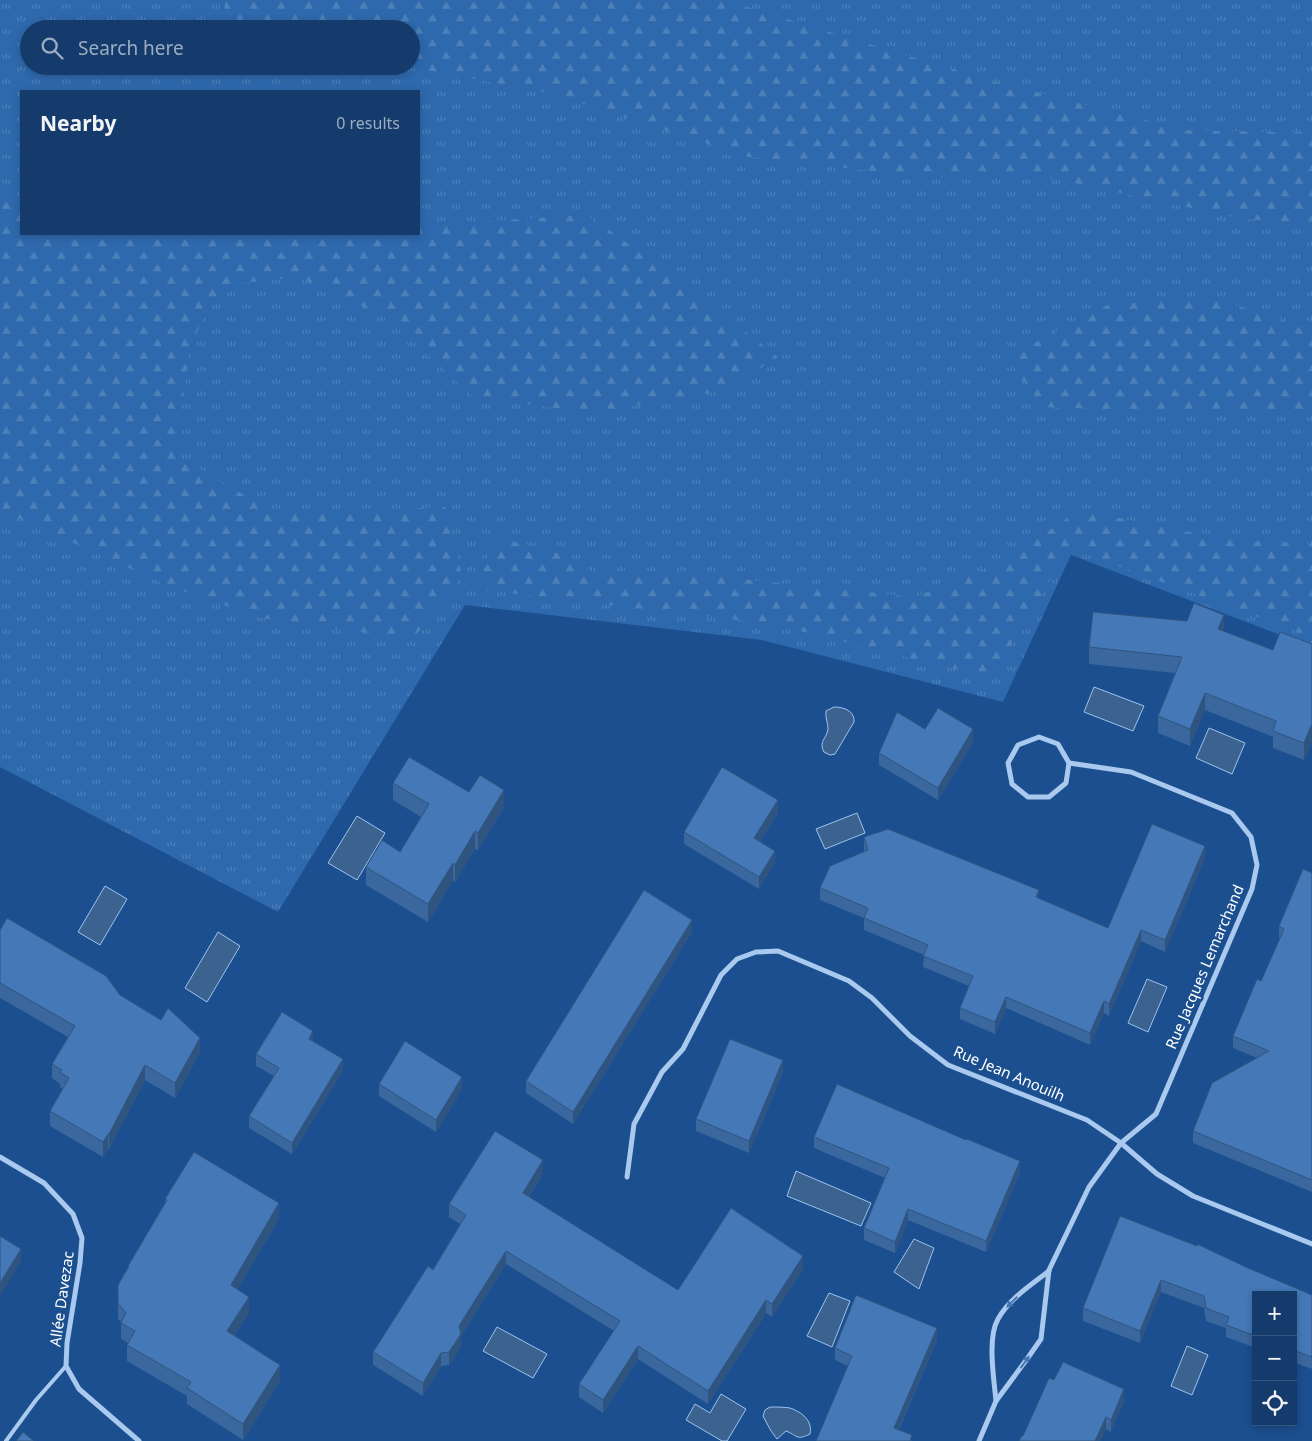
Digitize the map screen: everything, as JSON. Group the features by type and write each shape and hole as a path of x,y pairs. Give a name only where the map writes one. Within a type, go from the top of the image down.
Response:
{"street":[{"path":"1038,737 1058,744 1069,763 1066,783 1049,797 1028,797 1012,784 1008,763 1018,744 1038,737"},
{"name":"Rue Jacques Lemarchand","path":"979,1441 996,1401 1041,1339 1049,1270 1089,1187 1121,1143 1156,1114 1252,890 1257,865 1251,837 1232,813 1131,772 1069,763"},
{"name":"Rue Jean Anouilh","path":"627,1177 634,1124 662,1072 683,1049 721,975 737,960 756,952 778,951 849,981 872,998 910,1036 948,1064 1088,1120 1121,1143 1157,1174 1193,1196 1312,1244"},
{"name":"Allée Davezac","path":"0,1157 44,1184 73,1214 82,1238 80,1263 67,1344 66,1366 79,1389 139,1441"},
{"name":"Rue Jacques Lemarchand","path":"996,1401 991,1345 997,1320 1011,1302 1049,1270"}],"lane":[{"path":"6,1441 36,1400 66,1366"}],"green space":[{"path":"0,0 1312,0 1312,647 1071,555 1003,702 762,640 465,605 278,912 0,767"},
{"path":"226,0 716,0 744,6 985,79 1184,130 1312,133 1312,225 1239,218 1036,175 937,178 749,157 549,93 420,69 420,20 222,19"},
{"path":"0,201 20,203 20,235 420,235 420,225 587,215 671,273 778,357 726,390 593,413 473,397 390,319 298,277 222,285 191,343 175,454 278,515 446,507 462,576 413,639 261,618 169,586 0,511"},
{"path":"1210,297 1299,325 1312,326 1312,416 1042,407 1007,357 1108,305"},
{"path":"1080,510 1224,539 1312,544 1312,637 1069,548 991,678 772,624 475,589 497,537 569,556 593,572 642,572 712,576 915,597 995,566"}],"shaded area":[{"path":"1094,687 1144,706 1133,731 1084,712"},
{"path":"834,707 851,712 854,722 835,754 830,755 822,749 822,743 828,729 826,711"},
{"path":"1209,728 1245,743 1232,774 1196,758"},
{"path":"857,813 865,833 825,849 816,829"},
{"path":"357,816 385,833 357,880 328,863"},
{"path":"105,886 127,899 100,945 78,932"},
{"path":"218,932 240,946 207,1002 185,988"},
{"path":"1147,979 1167,987 1148,1032 1128,1023"},
{"path":"796,1171 871,1203 861,1226 787,1196"},
{"path":"914,1239 934,1248 919,1289 894,1272"},
{"path":"829,1293 850,1301 832,1347 807,1336"},
{"path":"497,1327 547,1354 533,1378 483,1351"},
{"path":"1187,1346 1208,1355 1192,1395 1171,1386"},
{"path":"721,1394 746,1409 727,1441 722,1441 686,1420 695,1404 710,1413"},
{"path":"770,1407 790,1408 799,1412 810,1425 810,1434 797,1437 786,1431 777,1439 763,1416 765,1410"}],"building":[{"path":"1194,603 1224,615 1218,629 1273,650 1280,632 1312,644 1312,724 1304,743 1273,731 1276,721 1205,693 1190,729 1158,716 1182,657 1089,647 1093,612 1187,621"},
{"path":"938,708 973,729 938,788 879,753 897,712 925,729"},
{"path":"409,757 469,792 480,775 504,790 478,833 475,831 455,865 453,863 428,904 366,867 382,840 400,852 429,804 393,783"},
{"path":"722,767 778,800 754,838 775,851 759,877 684,832"},
{"path":"1152,824 1205,846 1165,940 1141,930 1109,1004 1104,1001 1090,1033 1006,997 995,1022 960,1008 973,976 923,956 928,945 864,918 868,908 820,888 830,866 868,850 864,837 888,829 1039,890 1036,897 1108,928"},
{"path":"1303,869 1312,873 1312,1180 1193,1131 1212,1083 1269,1051 1233,1036 1257,979 1261,981 1284,929 1279,926"},
{"path":"644,890 692,920 573,1112 526,1081"},
{"path":"7,918 106,976 120,995 161,1020 168,1008 200,1038 175,1083 145,1065 103,1142 50,1111 69,1078 60,1072 62,1070 52,1064 75,1026 0,983 0,930"},
{"path":"282,1012 313,1031 309,1039 343,1059 292,1143 249,1116 279,1068 256,1054"},
{"path":"730,1039 783,1060 749,1141 696,1119"},
{"path":"405,1041 462,1077 436,1120 379,1084"},
{"path":"837,1084 966,1140 1020,1161 986,1241 908,1209 895,1242 864,1228 889,1168 814,1137"},
{"path":"495,1131 543,1160 523,1193 678,1290 731,1208 803,1256 772,1304 766,1300 708,1391 638,1346 603,1400 579,1384 620,1321 506,1251 459,1326 461,1334 449,1352 441,1353 423,1383 373,1352 428,1266 433,1270 466,1215 449,1204"},
{"path":"194,1152 279,1203 231,1285 249,1297 227,1331 280,1365 243,1424 187,1388 191,1382 127,1345 135,1331 121,1323 126,1313 118,1303 118,1285 167,1200 165,1199"},
{"path":"1120,1216 1197,1246 1197,1244 1312,1295 1312,1357 1297,1351 1297,1291 1252,1291 1252,1335 1226,1325 1229,1317 1206,1308 1204,1296 1161,1280 1140,1331 1083,1308"},
{"path":"0,1236 21,1249 0,1283"},
{"path":"856,1295 937,1328 894,1428 912,1435 910,1441 816,1441 852,1356 835,1348"},
{"path":"1063,1362 1124,1389 1111,1420 1106,1417 1095,1441 1019,1441 1049,1378 1054,1380"},
{"path":"23,1432 34,1441 16,1441"}]}
